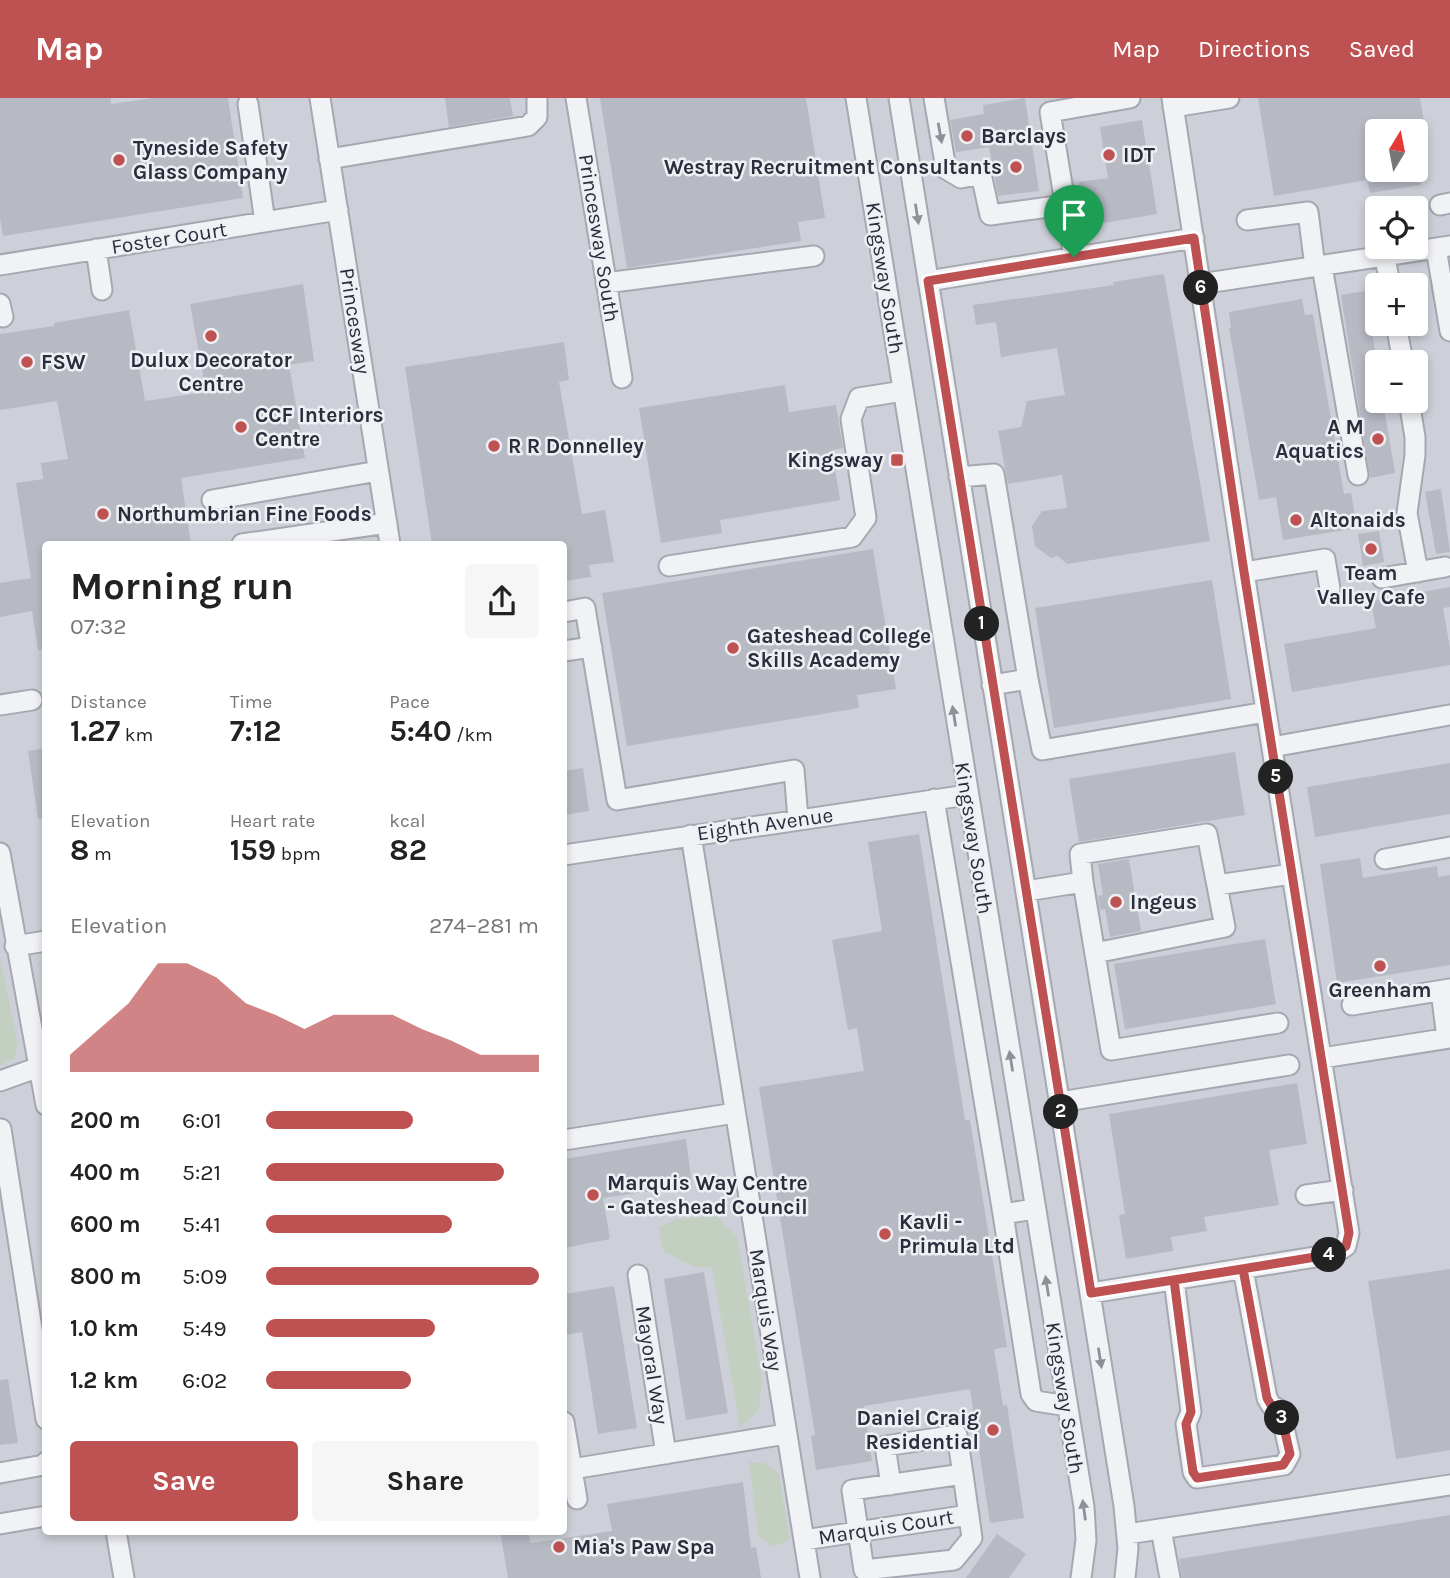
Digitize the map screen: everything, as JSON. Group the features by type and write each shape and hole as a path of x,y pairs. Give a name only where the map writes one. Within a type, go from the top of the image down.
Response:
{"street":[{"name":"Princesway","path":"320,98 390,541"},
{"path":"330,159 528,126 537,117 537,98"},
{"name":"Princesway South","path":"576,98 622,378"},
{"name":"Kingsway South","path":"856,98 1086,1525 1085,1558 1081,1578"},
{"name":"Kingsway South","path":"899,98 1124,1506 1127,1534 1125,1578"},
{"path":"934,98 946,169 961,177 981,174 990,215 1064,205"},
{"path":"1074,257 1050,111 1130,98"},
{"path":"1091,1293 1334,1254 1346,1246 1349,1233 1244,572 1173,102 1229,98"},
{"path":"248,104 265,222"},
{"name":"Foster Court","path":"0,265 338,210"},
{"path":"1247,220 1308,212 1358,474"},
{"path":"928,281 1194,238"},
{"path":"1443,247 1450,331"},
{"path":"96,249 102,290"},
{"path":"606,283 814,256"},
{"path":"1200,284 1372,259"},
{"path":"669,566 852,537 866,519 851,419 859,398 903,391"},
{"path":"1411,413 1415,446 1407,513 1418,572"},
{"path":"212,500 379,471"},
{"path":"959,477 994,474 1042,750 1266,712"},
{"path":"263,541 387,523"},
{"path":"1244,572 1325,559 1329,589"},
{"path":"1381,578 1445,567"},
{"path":"567,611 585,608 618,800 794,770 798,819"},
{"path":"567,651 592,647"},
{"path":"992,685 1028,679"},
{"path":"0,705 32,700"},
{"path":"1272,747 1449,715"},
{"name":"Eighth Avenue","path":"567,855 967,794"},
{"path":"934,799 1031,1394 1037,1401 1067,1406"},
{"path":"1095,953 1225,927 1207,834 1080,854 1083,882 1111,1050 1278,1023"},
{"name":"Marquis Way","path":"691,835 810,1578"},
{"path":"1385,859 1450,847"},
{"path":"0,853 42,1083"},
{"path":"1217,885 1292,874"},
{"path":"1026,891 1083,882"},
{"path":"15,946 42,942"},
{"path":"1322,1058 1449,1038 1445,990 1352,1005"},
{"path":"1060,1102 1289,1065"},
{"path":"0,1081 39,1067"},
{"path":"567,1140 735,1113"},
{"path":"1,1129 38,1317 42,1368"},
{"path":"1306,1195 1343,1190"},
{"path":"1003,1214 1035,1209"},
{"path":"1174,1280 1191,1412 1186,1424 1193,1472 1197,1478 1283,1465 1290,1454 1280,1410 1271,1405 1267,1398 1243,1269"},
{"name":"Mayoral Way","path":"638,1275 666,1454"},
{"name":"Mayoral Way","path":"572,1469 786,1434"},
{"path":"891,1485 885,1446 957,1435 963,1474 968,1515 972,1538 954,1560 864,1570 852,1490 891,1485 963,1474"},
{"path":"567,1440 577,1499"},
{"path":"0,1473 42,1465"},
{"path":"1127,1534 1450,1485"},
{"name":"Marquis Court","path":"804,1540 968,1515"},
{"path":"0,1524 42,1517"},
{"path":"1161,1529 1170,1578"},
{"path":"117,1535 124,1578"}],"shaded area":[{"path":"0,98 1450,98 1450,1578 0,1578"}],"green space":[{"path":"0,957 18,1046 14,1059 0,1065"},
{"path":"717,1216 737,1237 762,1380 759,1410 740,1428 712,1267 695,1267 663,1251 659,1227 677,1219"},
{"path":"749,1462 764,1463 779,1474 790,1540 772,1547 758,1535"}],"building":[{"name":"Tyneside Safety Glass Company","path":"0,98 111,98 111,104 153,98 228,98 243,198 3,236 0,219"},
{"path":"445,98 510,98 513,116 449,127"},
{"path":"600,98 806,98 825,218 798,222 801,241 627,268"},
{"path":"1025,98 1039,191 998,196 989,147 956,152 950,120 984,114 983,105"},
{"path":"1258,98 1420,98 1424,119 1365,119 1365,180 1274,196"},
{"path":"1142,120 1157,214 1086,226 1079,182 1108,178 1100,127"},
{"path":"1367,182 1420,182 1421,185 1370,193"},
{"path":"1164,274 1210,541 1067,564 1058,556 1051,558 1035,546 1032,526 1042,511 1067,508 1062,475 1008,484 998,431 1021,427 1027,401 1065,395 1057,348 1001,357 996,322 976,325 973,305 1114,285 1113,282"},
{"path":"303,284 314,361 289,365 305,458 181,478 191,541 42,541 42,650 38,650 32,611 0,617 0,583 31,578 16,483 43,479 41,463 68,459 57,401 0,410 0,334 129,310 145,401 206,392 190,304"},
{"path":"1365,291 1365,336 1372,336 1375,350 1365,350 1365,413 1385,413 1395,473 1370,478 1341,295"},
{"path":"1302,299 1305,315 1313,314 1344,494 1351,493 1357,528 1283,540 1276,497 1259,500 1229,328 1229,312"},
{"name":"R R Donnelley","path":"564,342 569,380 559,382 582,514 605,510 614,562 589,565 591,577 567,581 567,541 432,541 405,367"},
{"path":"785,385 789,412 836,405 843,448 832,450 840,500 720,520 722,533 661,543 639,408"},
{"path":"1441,489 1450,552 1436,554 1425,492"},
{"path":"1379,531 1384,562 1363,566 1358,534"},
{"name":"Gateshead College Skills Academy","path":"873,549 896,689 857,695 859,708 627,746 602,593"},
{"path":"1212,580 1231,699 1054,728 1035,608"},
{"path":"1450,587 1450,607 1443,608 1450,665 1292,692 1284,644 1376,628 1371,601"},
{"path":"42,749 42,818 38,819 28,751"},
{"path":"1235,752 1245,815 1079,842 1069,779"},
{"path":"1450,763 1450,814 1315,837 1307,787"},
{"path":"583,768 589,811 567,815 567,771"},
{"name":"Kavli - Primula Ltd","path":"919,834 965,1120 970,1120 1007,1347 994,1349 1003,1406 1007,1405 1024,1518 990,1523 970,1389 864,1406 872,1461 816,1470 811,1436 815,1435 759,1087 864,1071 857,1028 848,1030 832,940 882,931 868,842"},
{"path":"1360,858 1363,878 1437,866 1438,877 1450,875 1450,965 1337,983 1320,864"},
{"path":"1129,859 1141,931 1110,937 1105,909 1100,910 1098,896 1103,895 1098,864"},
{"path":"1265,939 1276,1004 1125,1029 1114,964"},
{"path":"1297,1083 1307,1144 1269,1150 1279,1205 1204,1217 1207,1231 1171,1237 1173,1251 1126,1259 1119,1215 1125,1214 1109,1114"},
{"name":"Marquis Way Centre - Gateshead Council","path":"686,1139 692,1185 603,1198 610,1239 567,1247 567,1159"},
{"path":"1450,1269 1450,1450 1396,1459 1368,1281"},
{"path":"704,1272 728,1413 686,1420 664,1279"},
{"path":"614,1286 637,1428 598,1434 582,1332 567,1334 567,1294"},
{"path":"8,1379 18,1443 0,1445 0,1380"},
{"path":"743,1482 751,1548 756,1547 761,1578 508,1578 501,1535 529,1535 531,1543 612,1531 607,1504"},
{"path":"1450,1515 1450,1578 1182,1578 1179,1559"},
{"path":"997,1534 1026,1554 1009,1578 966,1578"}],"place":[{"name":"Barclays","path":"967,136"},
{"name":"IDT","path":"1109,155"},
{"name":"Tyneside Safety Glass Company","path":"119,160"},
{"name":"Westray Recruitment Consultants","path":"1016,167"},
{"name":"Dulux Decorator Centre","path":"211,336"},
{"name":"FSW","path":"27,362"},
{"name":"CCF Interiors Centre","path":"241,427"},
{"name":"A M Aquatics","path":"1378,439"},
{"name":"R R Donnelley","path":"494,446"},
{"name":"Kingsway","path":"897,460"},
{"name":"Northumbrian Fine Foods","path":"103,514"},
{"name":"Altonaids","path":"1296,520"},
{"name":"Team Valley Cafe","path":"1371,549"},
{"name":"Gateshead College Skills Academy","path":"733,648"},
{"name":"Ingeus","path":"1116,902"},
{"name":"Greenham","path":"1380,966"},
{"name":"Marquis Way Centre - Gateshead Council","path":"593,1195"},
{"name":"Kavli - Primula Ltd","path":"885,1234"},
{"name":"Daniel Craig Residential","path":"993,1430"},
{"name":"Mia's Paw Spa","path":"559,1547"}],"route":[{"path":"1074,257 928,281 1091,1293 1243,1269 1267,1398 1271,1405 1280,1410 1290,1454 1283,1465 1197,1478 1193,1472 1186,1424 1191,1412 1174,1280 1243,1269 1334,1254 1346,1246 1349,1233 1194,238 1074,257"}]}
